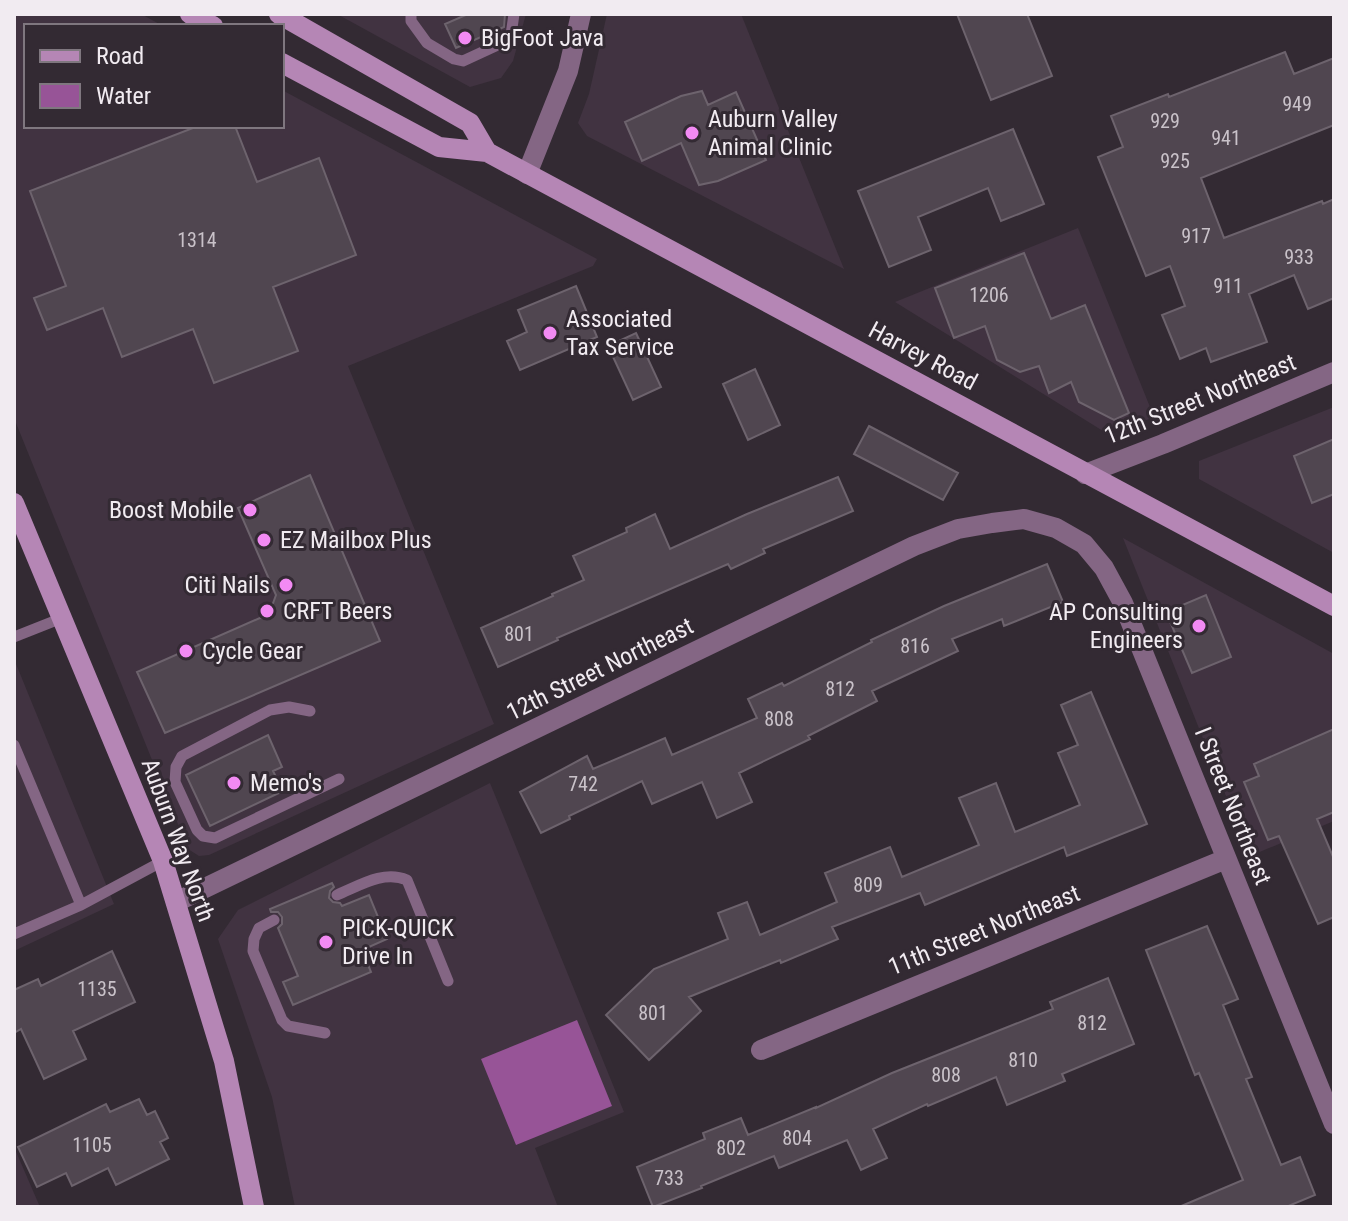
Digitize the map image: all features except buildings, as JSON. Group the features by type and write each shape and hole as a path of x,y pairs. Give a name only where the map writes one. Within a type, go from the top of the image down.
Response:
{"main road":[{"path":"190,14 209,24"},
{"name":"Harvey Road","path":"279,14 300,19 470,123 487,152"},
{"name":"Harvey Road","path":"284,64 439,147 487,152 1334,606"},
{"name":"Auburn Way North","path":"14,503 163,861 224,1061 254,1207"}],"street":[{"path":"527,174 568,71 581,14"},
{"name":"12th Street Northeast","path":"1085,474 1334,372"},
{"name":"12th Street Northeast","path":"176,902 914,546 958,529 992,523 1024,519 1056,528"},
{"name":"I Street Northeast","path":"1056,528 1084,544 1104,568 1123,603 1334,1124"},
{"name":"11th Street Northeast","path":"761,1050 1226,859"}],"lane":[{"path":"411,14 411,21 427,43 463,61 502,43 511,35 514,14"},
{"path":"14,637 62,618"},
{"path":"310,711 277,708 182,756 176,767 175,782 197,830 203,836 215,838 339,779"},
{"path":"14,745 81,905"},
{"path":"14,934 81,905 163,861"},
{"path":"337,895 382,876 407,880 448,981"},
{"path":"274,920 259,928 253,951 282,1020 288,1026 325,1033"}],"shaded area":[{"path":"14,14 141,14 159,24 24,24 24,128 284,128 284,91 597,259 593,266 348,366 494,724 209,855 199,856 188,849 14,418"},
{"path":"337,14 526,14 513,61 501,78 470,87"},
{"path":"607,14 741,14 844,269 587,136 578,123 589,94"},
{"path":"1078,228 1154,417 1119,431 1103,431 895,302"},
{"path":"1334,407 1334,553 1199,479 1199,461"},
{"path":"1123,538 1334,654 1334,821 1250,856"},
{"path":"14,659 114,904 14,951"},
{"path":"490,783 624,1112 535,1148 558,1207 295,1207 272,1097 218,939 238,910"},
{"path":"14,1147 40,1207 14,1207"}],"water":[{"path":"577,1020 612,1106 516,1145 481,1059"}],"place":[{"name":"BigFoot Java","path":"465,38"},
{"name":"Auburn Valley Animal Clinic","path":"692,133"},
{"name":"Associated Tax Service","path":"550,333"},
{"name":"Boost Mobile","path":"250,510"},
{"name":"EZ Mailbox Plus","path":"264,540"},
{"name":"Citi Nails","path":"286,585"},
{"name":"CRFT Beers","path":"267,611"},
{"name":"AP Consulting Engineers","path":"1199,626"},
{"name":"Cycle Gear","path":"186,651"},
{"name":"Memo's","path":"234,783"},
{"name":"PICK-QUICK Drive In","path":"326,942"}]}
